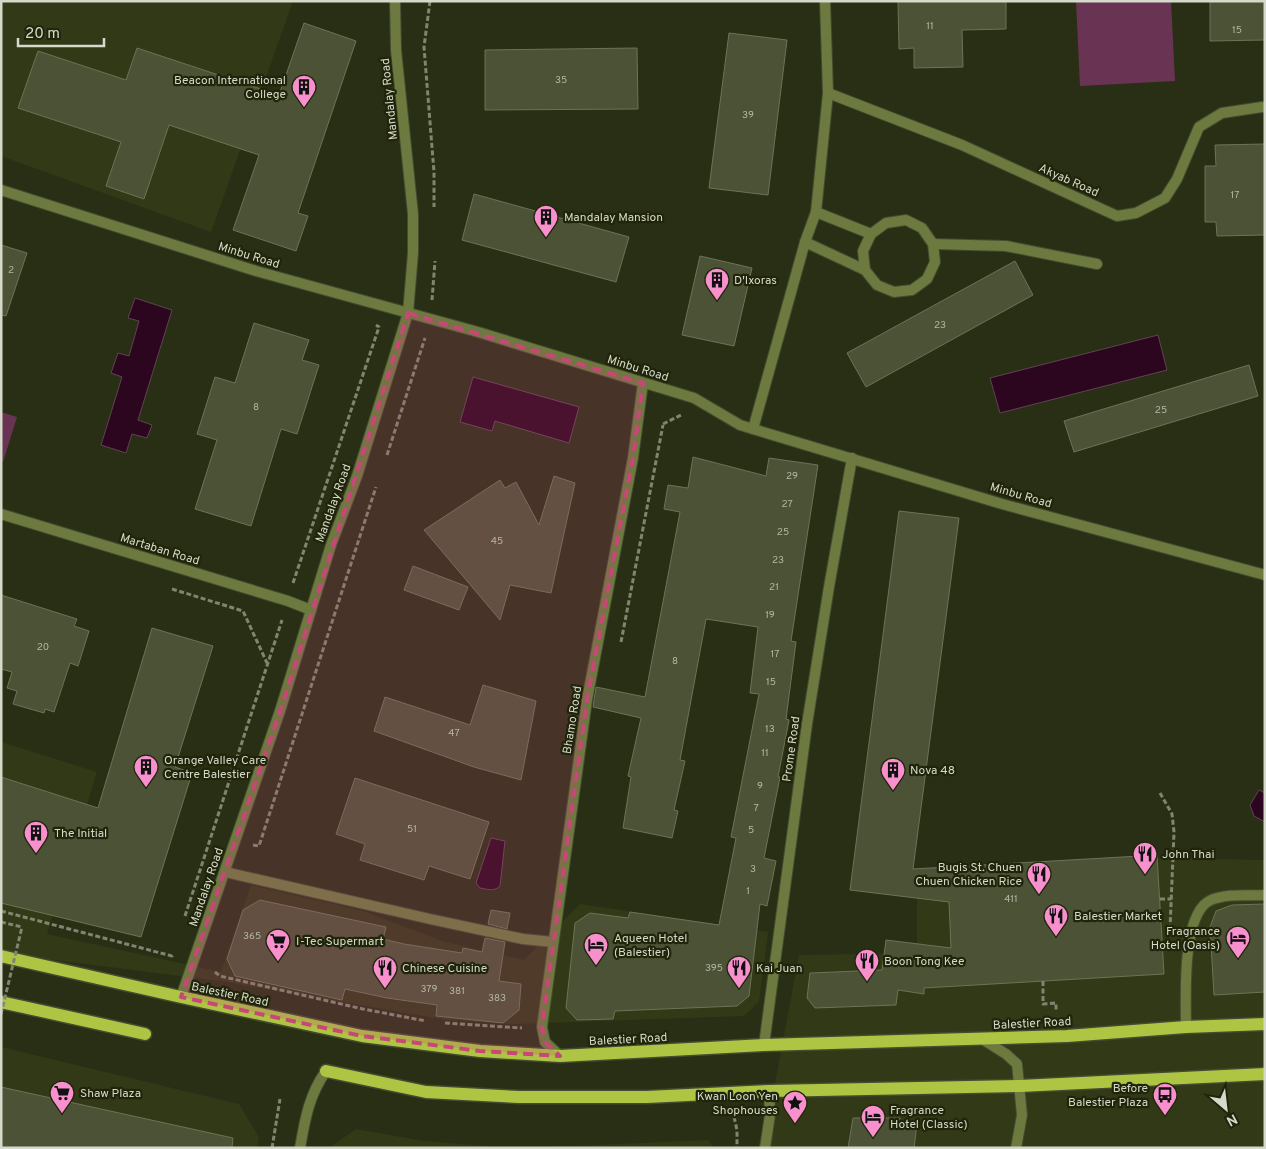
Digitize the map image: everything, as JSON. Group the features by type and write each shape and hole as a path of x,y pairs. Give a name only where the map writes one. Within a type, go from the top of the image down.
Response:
{"main road":[{"name":"Balestier Road","path":"1,956 362,1036 480,1051 560,1056 764,1045 1066,1036 1186,1027 1265,1024"},
{"path":"1,1002 144,1034"},
{"path":"326,1072 426,1092 518,1097 647,1096 769,1091 1020,1086 1265,1074"}],"street":[{"name":"Mandalay Road","path":"181,997 280,710 310,610 357,476 408,313 413,253 413,214 396,50 395,1"},
{"path":"754,429 816,212 828,93 825,1"},
{"name":"Akyab Road","path":"828,93 962,145 1117,216 1136,214 1165,198 1177,179 1199,127 1204,123 1222,112 1262,107"},
{"name":"Minbu Road","path":"1,190 256,271 431,319 694,398 740,425 1002,504 1265,575"},
{"path":"816,212 871,234"},
{"path":"806,242 865,270 876,285 894,292 912,290 927,279 935,262 933,244 922,228 906,220 886,223 871,234 864,251 865,270"},
{"path":"933,244 1006,246 1097,264"},
{"name":"Bhamo Road","path":"560,1056 545,1042 542,1027 587,700 633,458 643,383"},
{"name":"Prome Road","path":"764,1045 807,724 852,458"},
{"name":"Martaban Road","path":"1,514 288,601 310,610"},
{"path":"225,872 430,920 522,939 553,942"},
{"path":"1186,1027 1189,936 1200,908 1210,900 1221,897 1265,895"},
{"path":"982,1039 1006,1054 1017,1064 1022,1115 1016,1148"},
{"path":"300,1148 309,1104 316,1085 326,1072"},
{"path":"765,1148 770,1116 769,1091"}],"path":[{"path":"430,1 424,47 434,172 434,212"},
{"path":"386,458 431,319 435,252"},
{"path":"184,919 379,326"},
{"path":"620,649 663,425"},
{"path":"234,844 259,846 377,486"},
{"path":"167,588 243,611 267,663"},
{"path":"1160,793 1172,814 1174,832 1170,932"},
{"path":"1160,899 1171,899"},
{"path":"1,911 172,956 175,946"},
{"path":"1,922 22,927 1,1014"},
{"path":"215,972 220,976 249,983 427,1021"},
{"path":"1043,981 1043,1004 1056,1003 1056,1012"},
{"path":"436,1022 522,1028"},
{"path":"272,1148 280,1099"},
{"path":"734,1117 737,1130 737,1148"}],"highlighted area":[{"path":"408,313 643,383 633,458 587,700 542,1027 545,1042 560,1056 480,1051 362,1036 181,997 280,711"}],"shaded area":[{"path":"1,1 293,1 211,232 1,156"},
{"path":"1076,1 1171,1 1175,81 1080,86"},
{"path":"135,298 172,310 138,420 152,425 147,438 132,434 126,453 101,445 122,377 111,373 118,353 129,356 139,321 128,318"},
{"path":"1158,335 1167,370 1000,413 990,378"},
{"path":"473,377 579,407 569,443 495,421 492,431 460,422"},
{"path":"1,412 17,417 3,462 1,461"},
{"path":"1,742 97,772 47,934 221,972 251,885 363,911 445,942 524,960 580,904 768,932 759,1002 744,1016 516,1024 447,1020 220,981 38,958 1,948"},
{"path":"1259,790 1265,793 1265,822 1254,816 1250,805"},
{"path":"491,838 505,841 500,886 490,890 480,888 476,883"},
{"path":"1154,858 1265,860 1265,1148 763,1148 799,955 917,953 917,870"},
{"path":"1,1047 239,1104 259,1137 257,1148 1,1148"},
{"path":"356,1129 424,1141 498,1147 575,1146 708,1140 714,1148 329,1148"}],"building":[{"path":"898,1 1006,1 1006,29 962,30 963,67 914,68 914,48 899,49"},
{"path":"1210,1 1265,1 1265,40 1210,41"},
{"path":"304,23 356,41 298,213 308,216 296,251 233,230 259,155 169,125 144,199 106,186 121,142 18,108 38,51 126,80 137,48 279,95"},
{"path":"729,33 787,40 768,195 709,188"},
{"path":"637,48 638,109 485,110 485,50"},
{"path":"1265,144 1265,235 1217,236 1216,222 1205,222 1205,166 1216,166 1215,145"},
{"name":"Mandalay Mansion","path":"474,194 629,237 616,282 462,240"},
{"path":"1,245 27,253 6,316 1,315"},
{"name":"D'Ixoras","path":"700,256 752,268 734,346 682,335"},
{"path":"1015,261 1033,295 866,387 847,353"},
{"path":"254,323 309,340 302,360 319,365 297,434 281,429 251,526 195,509 217,440 197,434 215,377 235,383"},
{"path":"1249,365 1258,396 1074,452 1064,421"},
{"path":"693,457 766,476 769,458 818,465 791,641 796,642 786,719 789,720 764,858 776,861 767,906 760,904 749,996 737,1006 615,1011 613,1019 577,1020 566,1008 575,923 590,913 628,918 630,912 719,925 736,838 731,837 759,694 750,693 758,627 706,619 680,760 685,761 674,810 678,811 672,838 623,828 631,777 628,776 641,718 593,707 596,687 645,697 680,512 664,509 668,485 688,488"},
{"path":"554,476 575,483 551,593 510,585 500,620 424,530 500,480 505,488 516,482 539,525"},
{"path":"899,511 959,518 913,869 1157,855 1164,974 924,988 924,994 898,990 896,1005 815,1008 807,998 810,973 882,970 886,940 951,948 949,902 850,890"},
{"path":"413,566 468,587 459,610 404,590"},
{"path":"1,595 77,619 74,626 89,631 78,666 70,663 54,712 45,709 44,713 13,704 17,691 7,688 12,672 1,669"},
{"name":"Orange Valley Care Centre Balestier","path":"152,628 213,646 175,767 192,773 141,937 1,903 1,777 98,808"},
{"path":"483,685 536,701 521,780 474,767 374,731 385,697 470,725"},
{"path":"355,778 489,822 470,879 429,866 424,880 360,860 365,844 336,834"},
{"path":"260,900 386,927 383,939 404,944 462,953 463,948 482,952 485,938 505,942 499,981 521,984 519,1010 503,1023 436,1016 437,1005 387,998 345,989 342,1000 235,976 227,959 243,910"},
{"name":"Fragrance Hotel (Oasis)","path":"1265,904 1265,992 1214,995 1210,927 1216,911 1232,905"},
{"path":"491,910 510,913 507,929 488,924"},
{"name":"Shaw Plaza","path":"1,1087 233,1138 232,1148 1,1148"},
{"name":"Fragrance Hotel (Classic)","path":"853,1118 900,1118 899,1124 917,1124 914,1148 848,1148"}],"place":[{"name":"Beacon International College","path":"304,108"},
{"name":"Mandalay Mansion","path":"546,238"},
{"name":"D'Ixoras","path":"717,301"},
{"name":"Orange Valley Care Centre Balestier","path":"146,788"},
{"name":"Nova 48","path":"893,791"},
{"name":"The Initial","path":"36,854"},
{"name":"John Thai","path":"1145,875"},
{"name":"Bugis St. Chuen Chuen Chicken Rice","path":"1039,895"},
{"name":"Balestier Market","path":"1056,937"},
{"name":"Fragrance Hotel (Oasis)","path":"1238,959"},
{"name":"I-Tec Supermart","path":"278,962"},
{"name":"Aqueen Hotel (Balestier)","path":"596,966"},
{"name":"Boon Tong Kee","path":"867,982"},
{"name":"Chinese Cuisine","path":"385,989"},
{"name":"Kai Juan","path":"739,989"},
{"name":"Shaw Plaza","path":"62,1114"},
{"name":"Before Balestier Plaza","path":"1165,1116"},
{"name":"Kwan Loon Yen Shophouses","path":"795,1124"},
{"name":"Fragrance Hotel (Classic)","path":"873,1138"}]}
